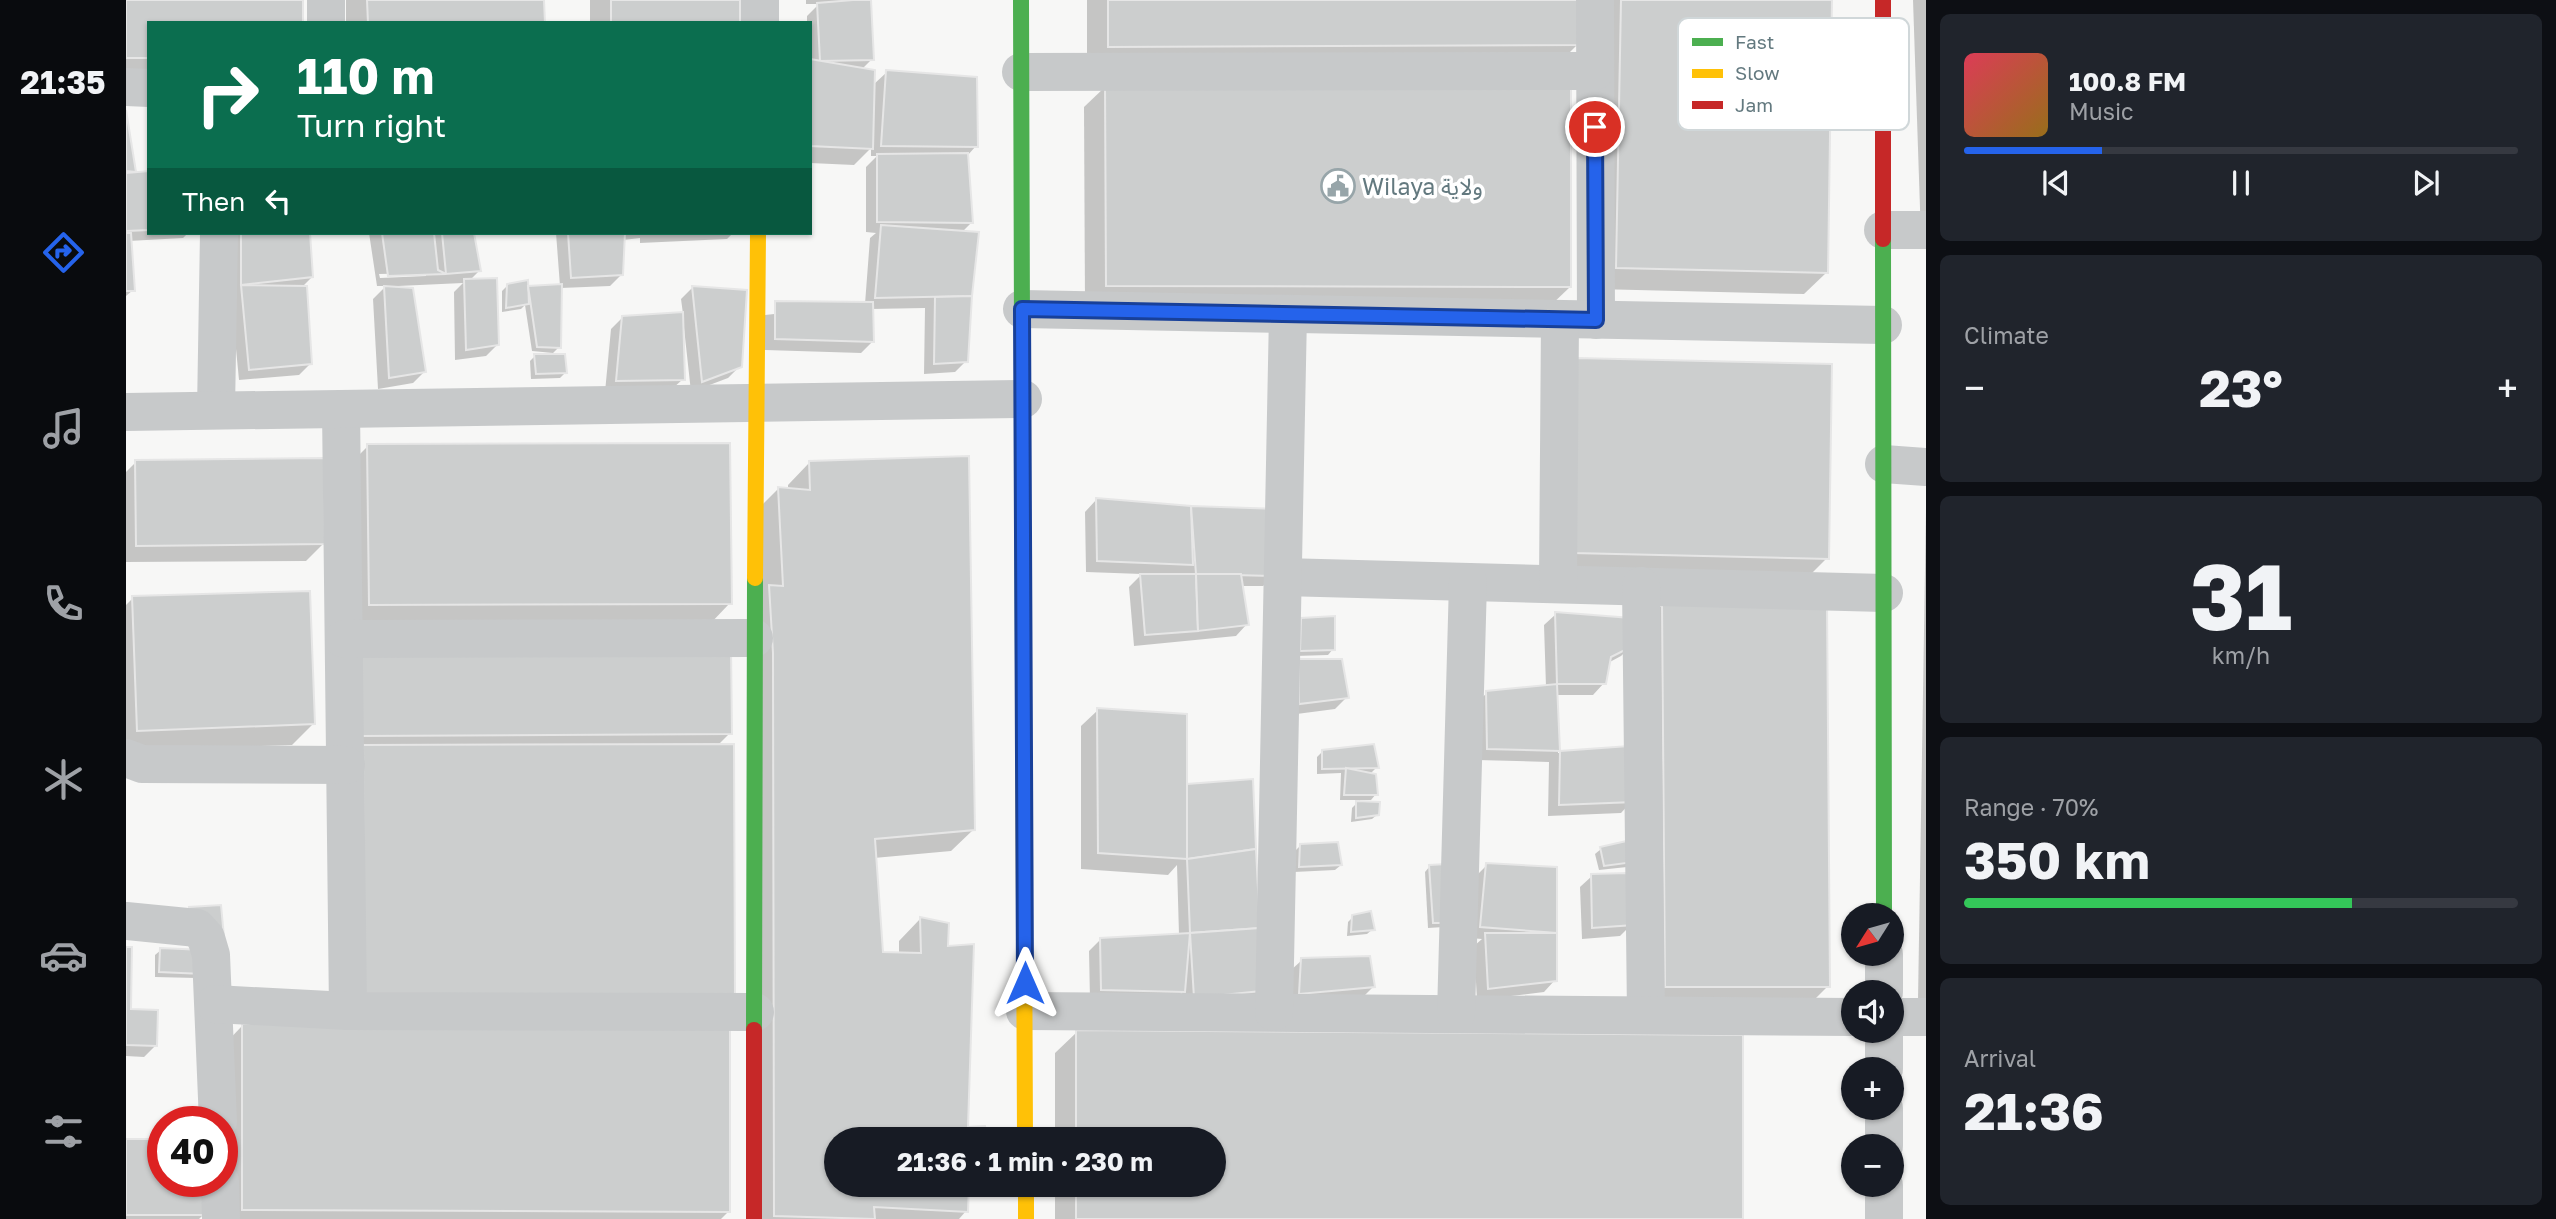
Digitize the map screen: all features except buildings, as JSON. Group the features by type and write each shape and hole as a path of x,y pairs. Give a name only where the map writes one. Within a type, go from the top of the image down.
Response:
{"street":[{"path":"326,0 326,21"},
{"path":"760,0 760,21"},
{"path":"1021,0 1025,1127"},
{"path":"1558,584 1595,71 1595,0"},
{"path":"1883,0 1883,18"},
{"path":"1021,72 1595,71"},
{"path":"126,87 147,88"},
{"path":"1884,130 1884,903"},
{"path":"1884,230 1926,230"},
{"path":"216,410 219,235"},
{"path":"754,1219 754,638 758,235"},
{"path":"1022,309 1883,324"},
{"path":"1274,1012 1288,314"},
{"path":"126,412 1023,399"},
{"path":"341,408 348,1011"},
{"path":"1884,464 1926,467"},
{"path":"1283,578 1884,593"},
{"path":"1456,1014 1468,582"},
{"path":"1641,586 1646,1015"},
{"path":"344,639 754,638"},
{"path":"126,758 142,764 346,765"},
{"path":"126,921 197,928 206,938 211,955 215,1004 218,1106"},
{"path":"215,1004 348,1011 755,1012"},
{"path":"1025,1011 1841,1017"},
{"path":"1904,1017 1926,1017"},
{"path":"220,1197 221,1219"},
{"path":"1026,1197 1026,1219"},
{"path":"1884,1197 1884,1219"}],"traffic: fast":[{"path":"1021,0 1023,665"},
{"path":"1883,239 1884,903"},
{"path":"754,1030 755,578"}],"traffic: slow":[{"path":"755,578 758,235"},
{"path":"1023,665 1025,1127"},
{"path":"1026,1197 1026,1219"}],"traffic: jam":[{"path":"1883,0 1883,18"},
{"path":"1883,130 1883,239"},
{"path":"754,1030 754,1219"}],"place":[{"name":"Wilaya ولاية","path":"1338,186"}],"route":[{"path":"1025,983 1022,309 1596,320 1595,127"}]}
